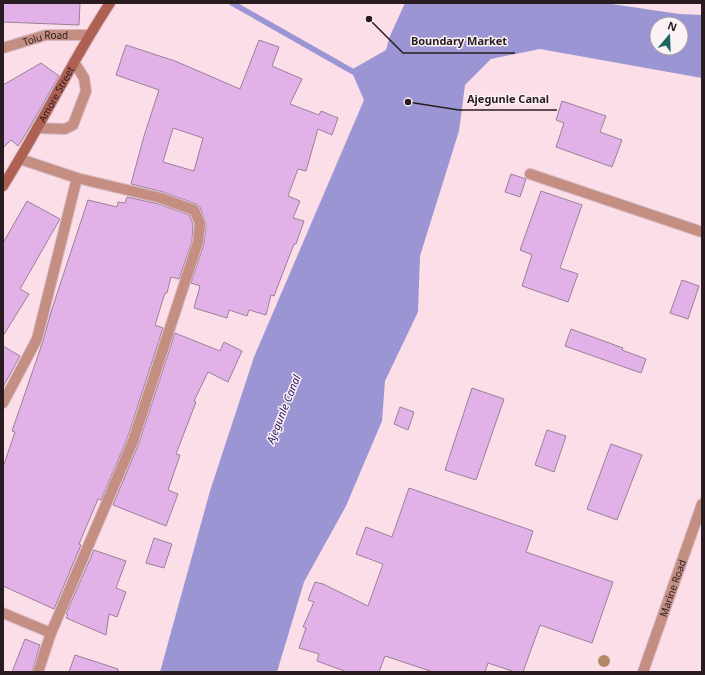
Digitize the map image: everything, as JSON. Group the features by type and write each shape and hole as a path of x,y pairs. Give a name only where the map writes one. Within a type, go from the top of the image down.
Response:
{"main road":[{"name":"Amore Street","path":"3,186 20,159 89,35 110,3"}],"street":[{"name":"Tolu Road","path":"3,48 46,35 89,35"},
{"path":"37,128 65,129 73,125 86,91 84,78 74,62"},
{"path":"20,159 77,178 161,198 194,210 200,223 198,242 132,441 51,633 38,672"},
{"path":"530,174 702,232"},
{"path":"3,403 37,339 77,178"},
{"name":"Marine Road","path":"643,672 702,504"},
{"path":"3,613 51,633"}],"water":[{"path":"405,3 605,3 679,14 702,15 702,78 540,49 491,59 465,85 459,131 420,256 418,312 385,381 382,421 346,506 304,582 277,672 160,672 210,491 254,357 364,100 351,70 386,50 390,36"}],"building":[{"path":"3,3 80,3 79,25 3,22"},
{"path":"259,40 279,47 272,66 302,79 290,104 319,115 321,111 338,118 332,135 318,129 306,171 298,169 288,196 300,201 293,218 304,221 274,296 271,295 266,315 249,310 247,316 229,310 227,318 194,308 200,286 191,283 204,244 206,224 200,207 196,204 163,192 131,184 144,136 159,90 116,75 126,45 175,61 240,89","holes":["173,128 203,138 194,171 163,162"]},
{"path":"41,63 59,76 18,146 11,140 3,148 3,85"},
{"path":"562,101 606,116 600,132 622,140 612,167 556,147 564,123 556,120"},
{"path":"511,174 526,179 520,197 505,192"},
{"path":"541,191 582,205 560,268 578,274 568,302 522,286 532,255 520,250"},
{"path":"127,197 159,204 189,215 193,224 192,241 179,279 171,277 167,293 165,293 155,325 163,328 127,439 101,500 98,499 79,544 81,545 54,609 3,586 3,467 15,432 12,431 43,341 88,200 117,207 118,202 125,203"},
{"path":"27,201 60,219 20,289 29,294 3,336 3,243"},
{"path":"682,280 699,286 688,319 670,313"},
{"path":"571,329 623,348 622,350 646,359 641,373 565,346"},
{"path":"175,333 220,351 224,342 242,351 228,382 208,372 194,401 196,402 176,454 180,455 168,490 178,494 166,526 113,505 139,443"},
{"path":"3,346 20,356 3,387"},
{"path":"472,388 504,399 476,480 445,470"},
{"path":"400,407 414,412 408,430 394,424"},
{"path":"547,430 566,436 554,472 535,465"},
{"path":"611,444 642,455 617,520 587,509"},
{"path":"409,488 533,531 526,552 613,582 592,643 540,625 523,672 515,672 488,663 485,672 433,672 385,656 379,672 347,672 317,661 319,654 299,648 306,628 303,627 314,602 308,600 315,582 323,584 368,606 383,564 356,554 366,527 392,537"},
{"path":"154,538 172,544 164,568 146,563"},
{"path":"94,550 126,561 116,588 126,592 117,617 109,614 106,635 66,618 68,615 66,614"},
{"path":"25,639 40,645 32,672 12,672"},
{"path":"75,655 118,669 118,672 69,672"}],"waterway":[{"path":"232,3 357,74"}],"place":[{"name":"Boundary Market","path":"369,19"},
{"name":"Ajegunle Canal","path":"408,102"}]}
